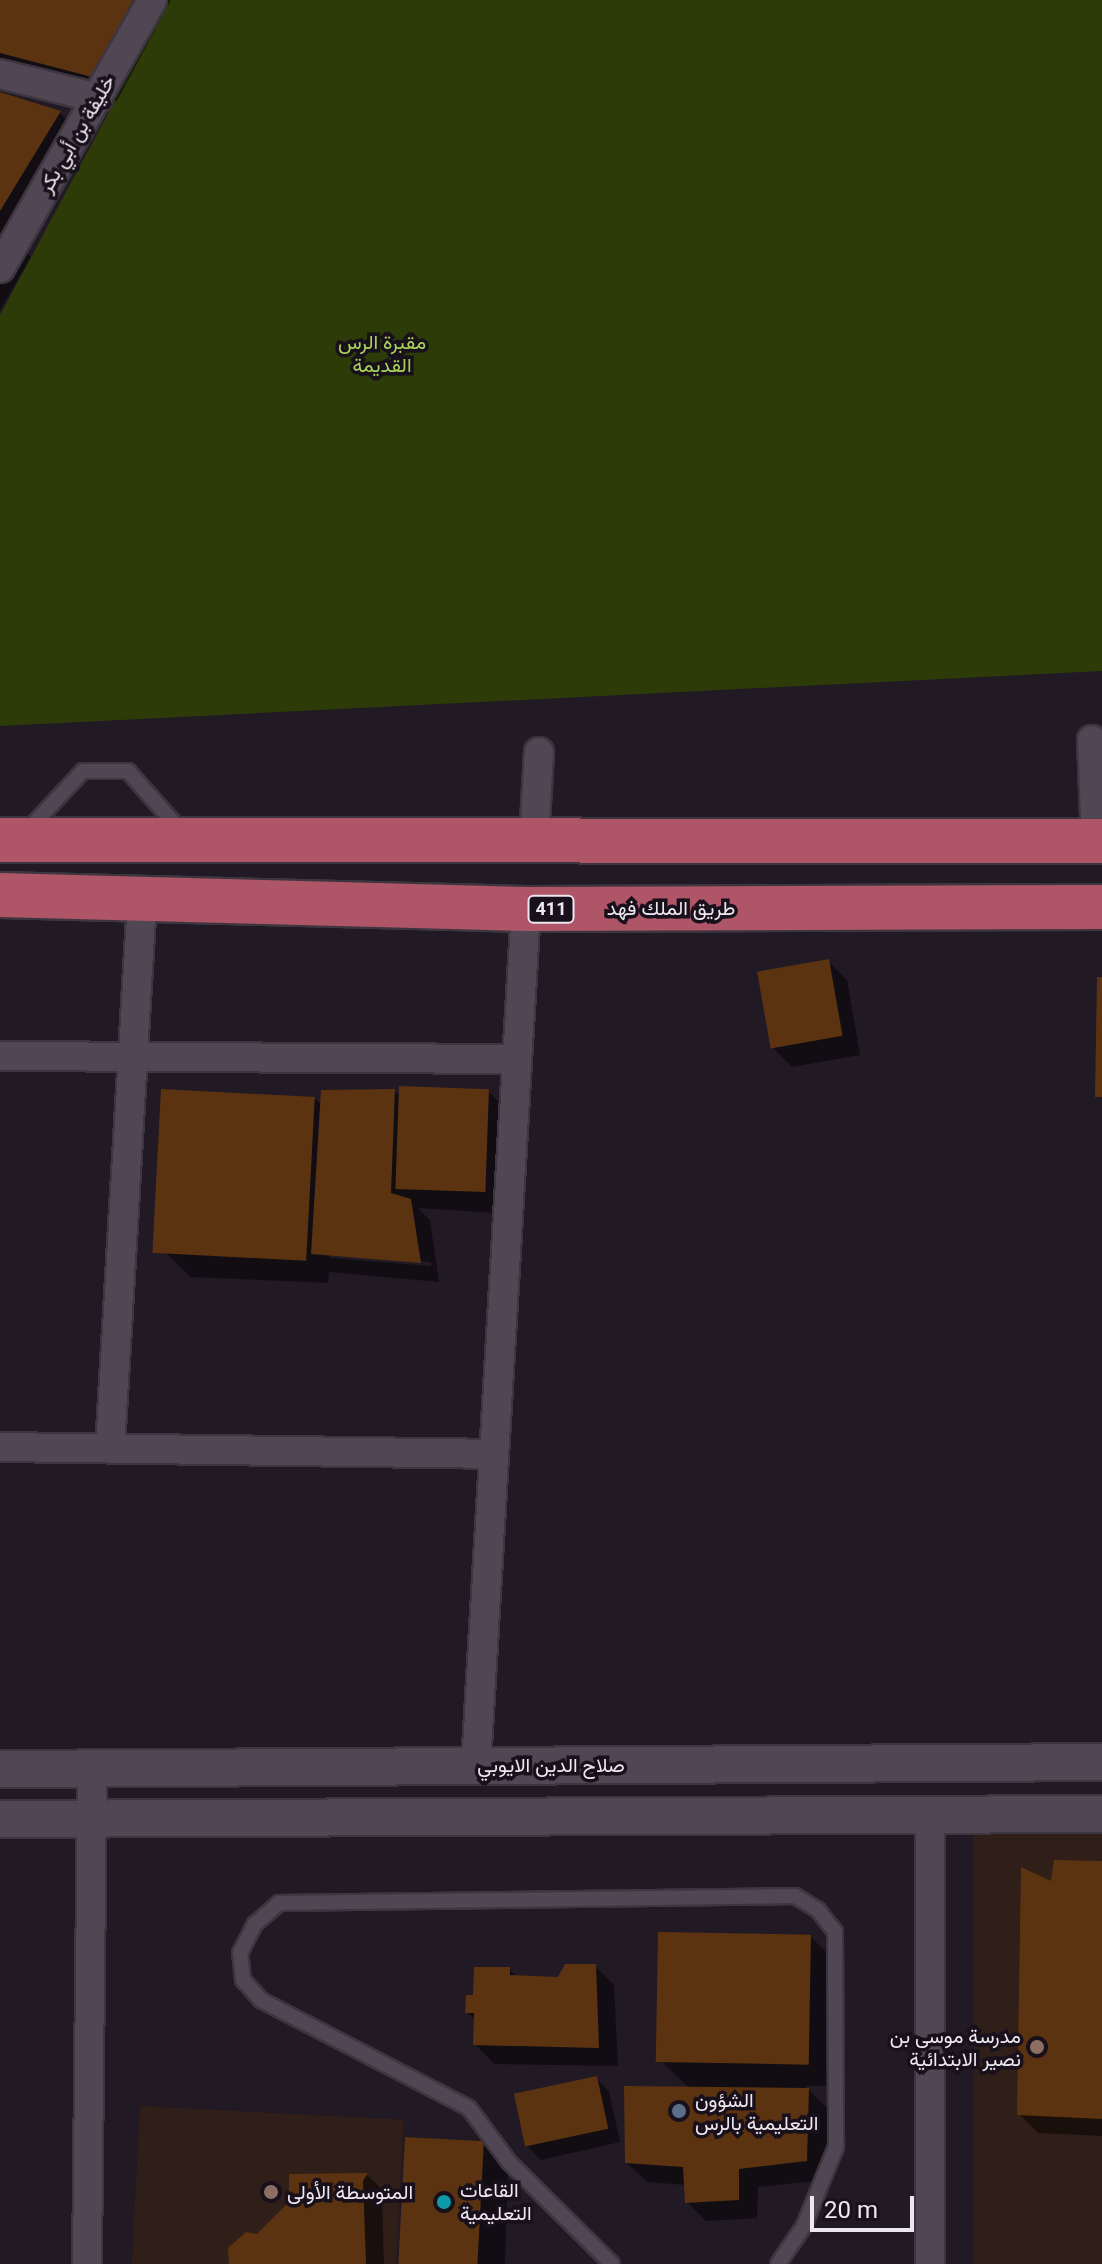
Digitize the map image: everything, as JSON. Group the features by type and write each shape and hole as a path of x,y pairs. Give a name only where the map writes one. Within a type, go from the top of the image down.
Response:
{"main road":[{"path":"10,840 1099,841"},
{"path":"132,840 136,899"},
{"name":"طريق الملك فهد","path":"0,895 526,909 1102,907"}],"street":[{"name":"خليفة بن أبي بكر","path":"0,268 152,0"},
{"path":"0,74 98,98"},
{"path":"1092,740 1099,841"},
{"path":"534,841 539,752"},
{"path":"110,1448 133,1058 136,899"},
{"path":"476,1765 526,909"},
{"path":"0,1056 517,1059"},
{"path":"0,1447 493,1454"},
{"name":"صلاح الدين الايوبي","path":"0,1769 1102,1762"},
{"path":"87,2264 92,1768"},
{"path":"930,1814 930,2264"},
{"path":"0,1819 1102,1814"}],"lane":[{"path":"10,840 83,771 128,771 189,840"},
{"path":"612,2264 509,2162 469,2108 261,2000 243,1980 240,1953 255,1924 279,1903 795,1896 818,1910 835,1932 836,2147 804,2226 778,2264"}],"shaded area":[{"name":"مدرسة موسى بن نصير الابتدائية","path":"974,1830 1102,1830 1102,2264 974,2264"},
{"name":"المتوسطة الأولى","path":"140,2106 404,2120 396,2264 132,2264"}],"green space":[{"name":"مقبرة الرس القديمة","path":"169,0 1102,0 1102,671 0,726 0,315"}],"building":[{"path":"0,0 133,0 92,77 0,53"},
{"path":"0,92 61,111 0,211"},
{"path":"829,959 843,1036 771,1048 757,972"},
{"path":"1097,977 1102,977 1102,1097 1095,1097"},
{"path":"399,1086 489,1089 485,1192 395,1189"},
{"path":"161,1089 315,1097 306,1261 152,1253"},
{"path":"395,1089 391,1193 411,1199 421,1263 311,1254 321,1090"},
{"path":"1054,1860 1102,1861 1102,2119 1017,2115 1021,1867 1051,1881"},
{"path":"658,1932 811,1935 809,2065 656,2062"},
{"path":"565,1964 596,1964 599,2048 473,2045 474,2013 465,2013 466,1995 473,1995 474,1967 510,1967 510,1975 558,1977"},
{"path":"597,2076 608,2129 525,2146 514,2094"},
{"path":"624,2086 809,2088 807,2161 739,2169 739,2200 685,2203 683,2167 625,2163"},
{"name":"القاعات التعليمية","path":"405,2137 484,2141 477,2264 398,2264"},
{"path":"368,2173 363,2181 366,2264 229,2264 228,2248 246,2232 257,2234 289,2202 289,2174"}],"place":[{"name":"مدرسة موسى بن نصير الابتدائية","path":"1037,2047"},
{"name":"الشؤون التعليمية بالرس","path":"679,2111"},
{"name":"المتوسطة الأولى","path":"271,2192"},
{"name":"القاعات التعليمية","path":"444,2202"}]}
